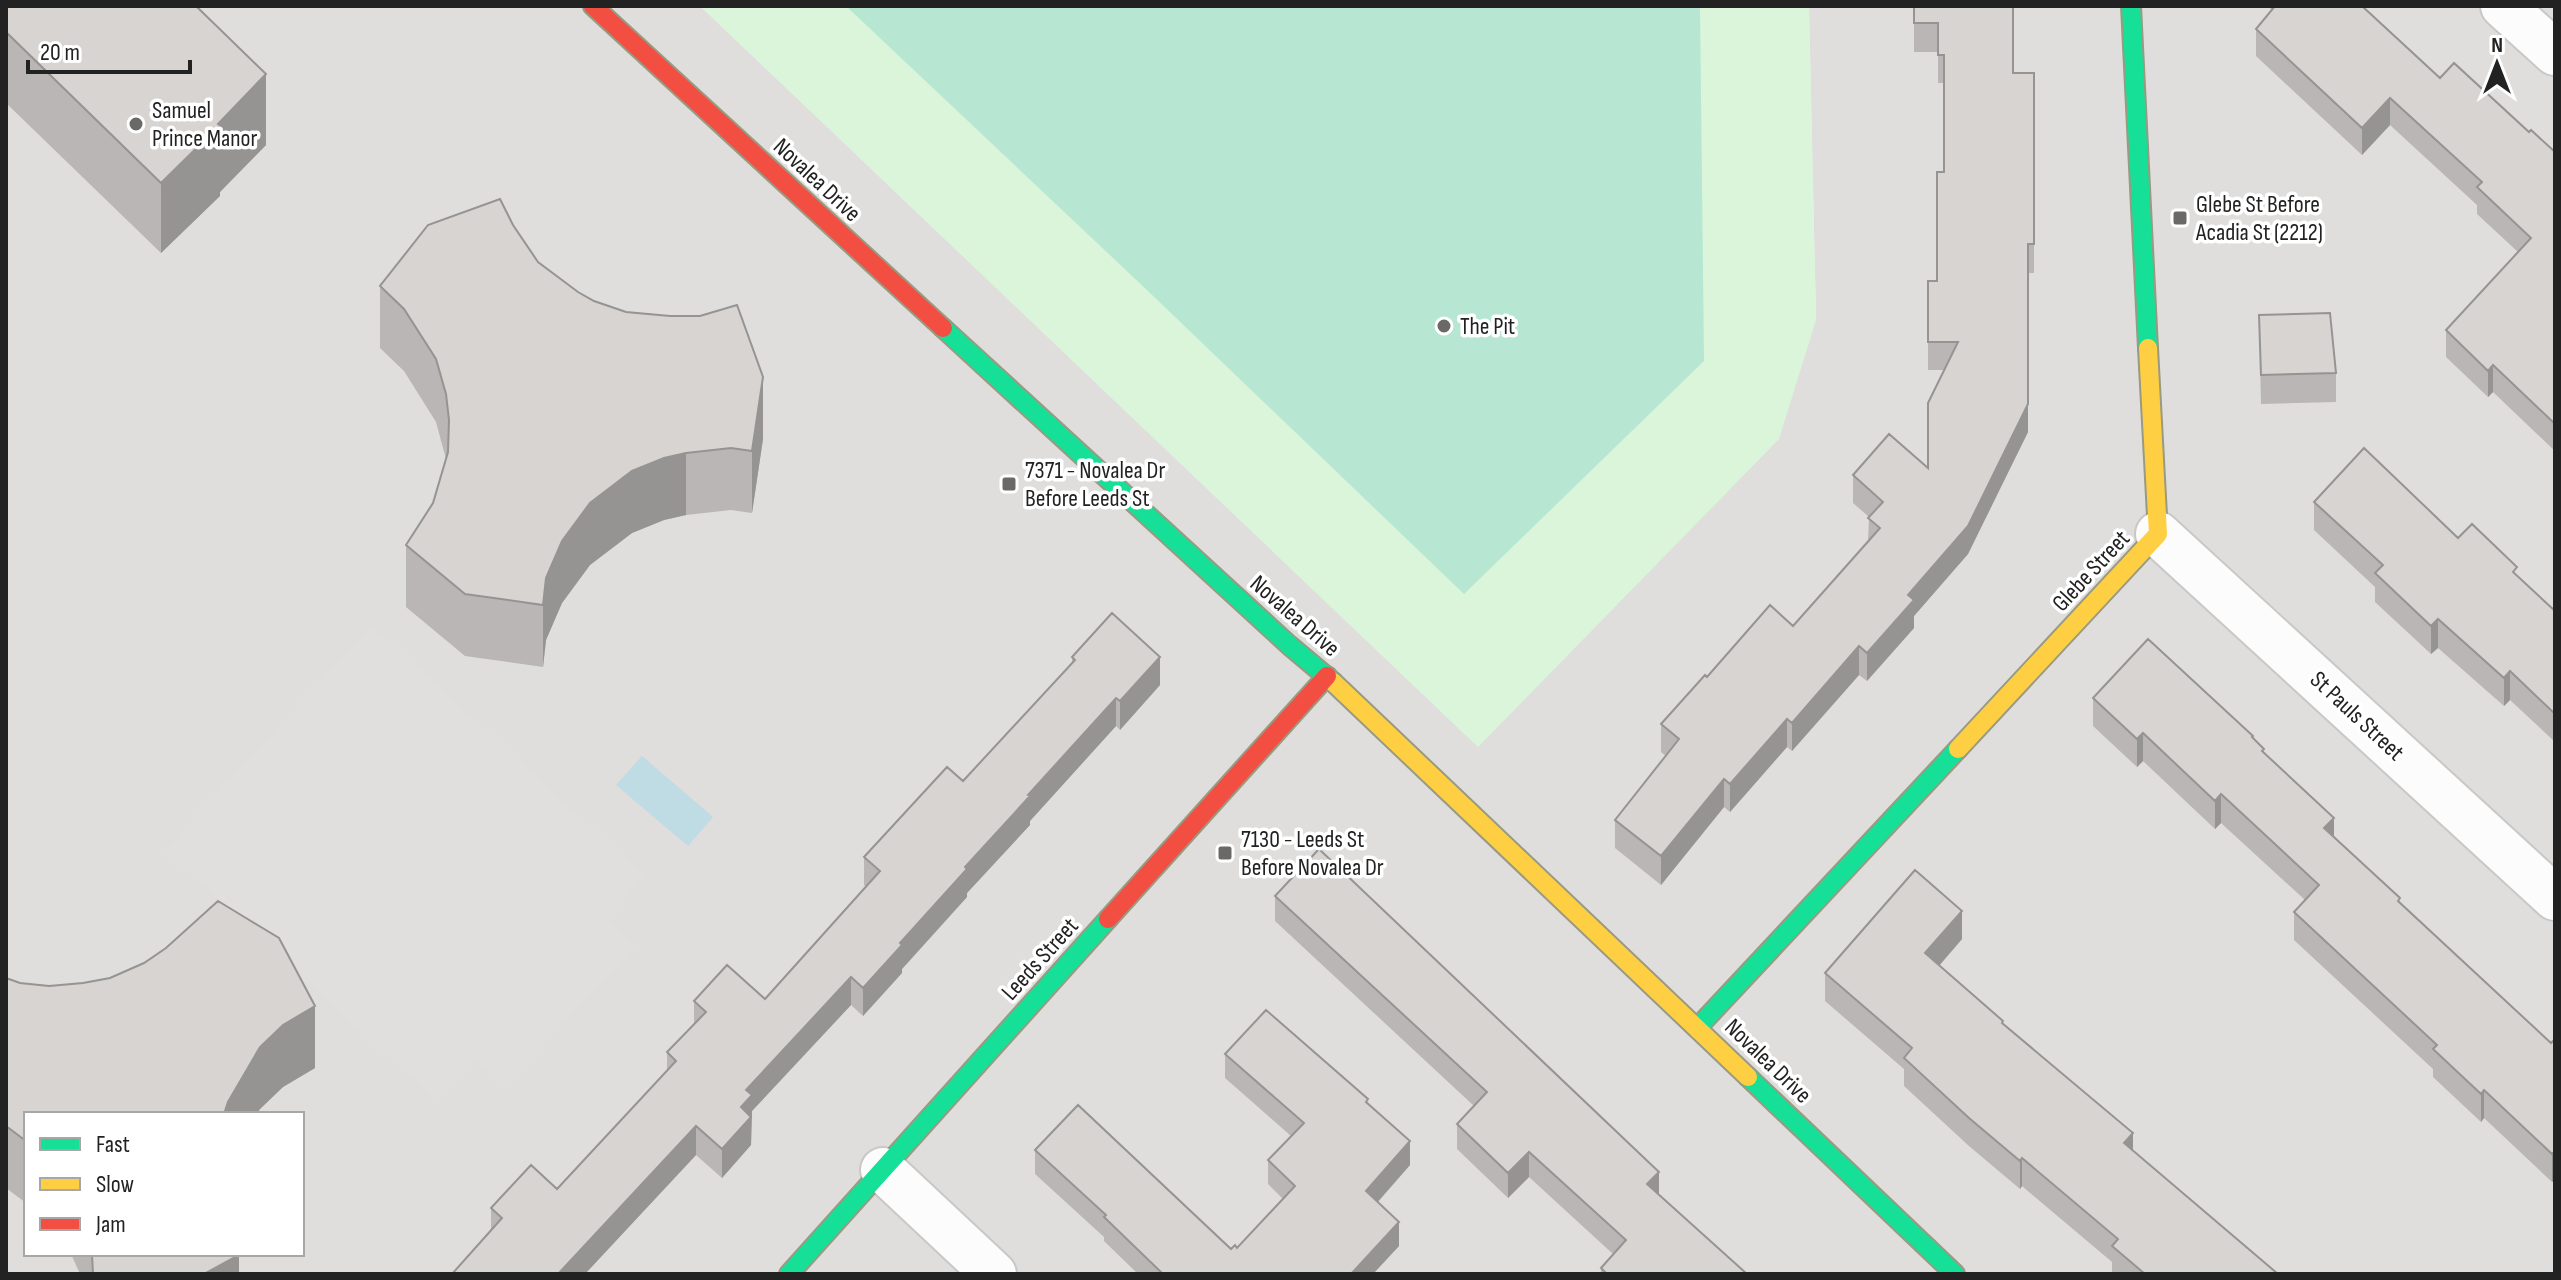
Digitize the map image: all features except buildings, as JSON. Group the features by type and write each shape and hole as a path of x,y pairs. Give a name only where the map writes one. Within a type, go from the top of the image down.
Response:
{"street":[{"name":"Novalea Drive","path":"593,6 1289,645 1327,676 1955,1274"},
{"name":"Glebe Street","path":"1698,1027 2158,534 2131,6"},
{"path":"2503,6 2555,53"},
{"name":"St Pauls Street","path":"2158,534 2555,898"},
{"name":"Leeds Street","path":"789,1274 1327,676"},
{"path":"883,1170 994,1274"}],"shaded area":[{"path":"6,6 700,6 1478,746 1816,320 1809,6 2555,6 2555,1274 6,1274"},
{"path":"372,626 644,876 606,919 635,947 505,1085 474,1057 435,1099 165,850"}],"green space":[{"name":"The Pit","path":"700,6 1809,6 1816,320 1779,439 1478,747"},
{"name":"The Pit","path":"846,6 1700,6 1704,361 1464,594"}],"water":[{"path":"642,756 713,817 688,846 616,785"}],"traffic: fast":[{"path":"2131,6 2148,348"},
{"path":"943,328 1333,682"},
{"path":"1698,1027 1958,749"},
{"path":"789,1274 1108,919"},
{"path":"1748,1077 1955,1274"}],"traffic: slow":[{"path":"1958,749 2158,534 2148,348"},
{"path":"1333,682 1748,1077"}],"traffic: jam":[{"path":"593,6 943,328"},
{"path":"1108,919 1327,676"}],"place":[{"name":"Samuel Prince Manor","path":"136,124"},
{"name":"Glebe St Before Acadia St (2212)","path":"2180,218"},
{"name":"The Pit","path":"1444,326"},
{"name":"7371 - Novalea Dr Before Leeds St","path":"1009,484"},
{"name":"7130 - Leeds St Before Novalea Dr","path":"1225,853"}]}
